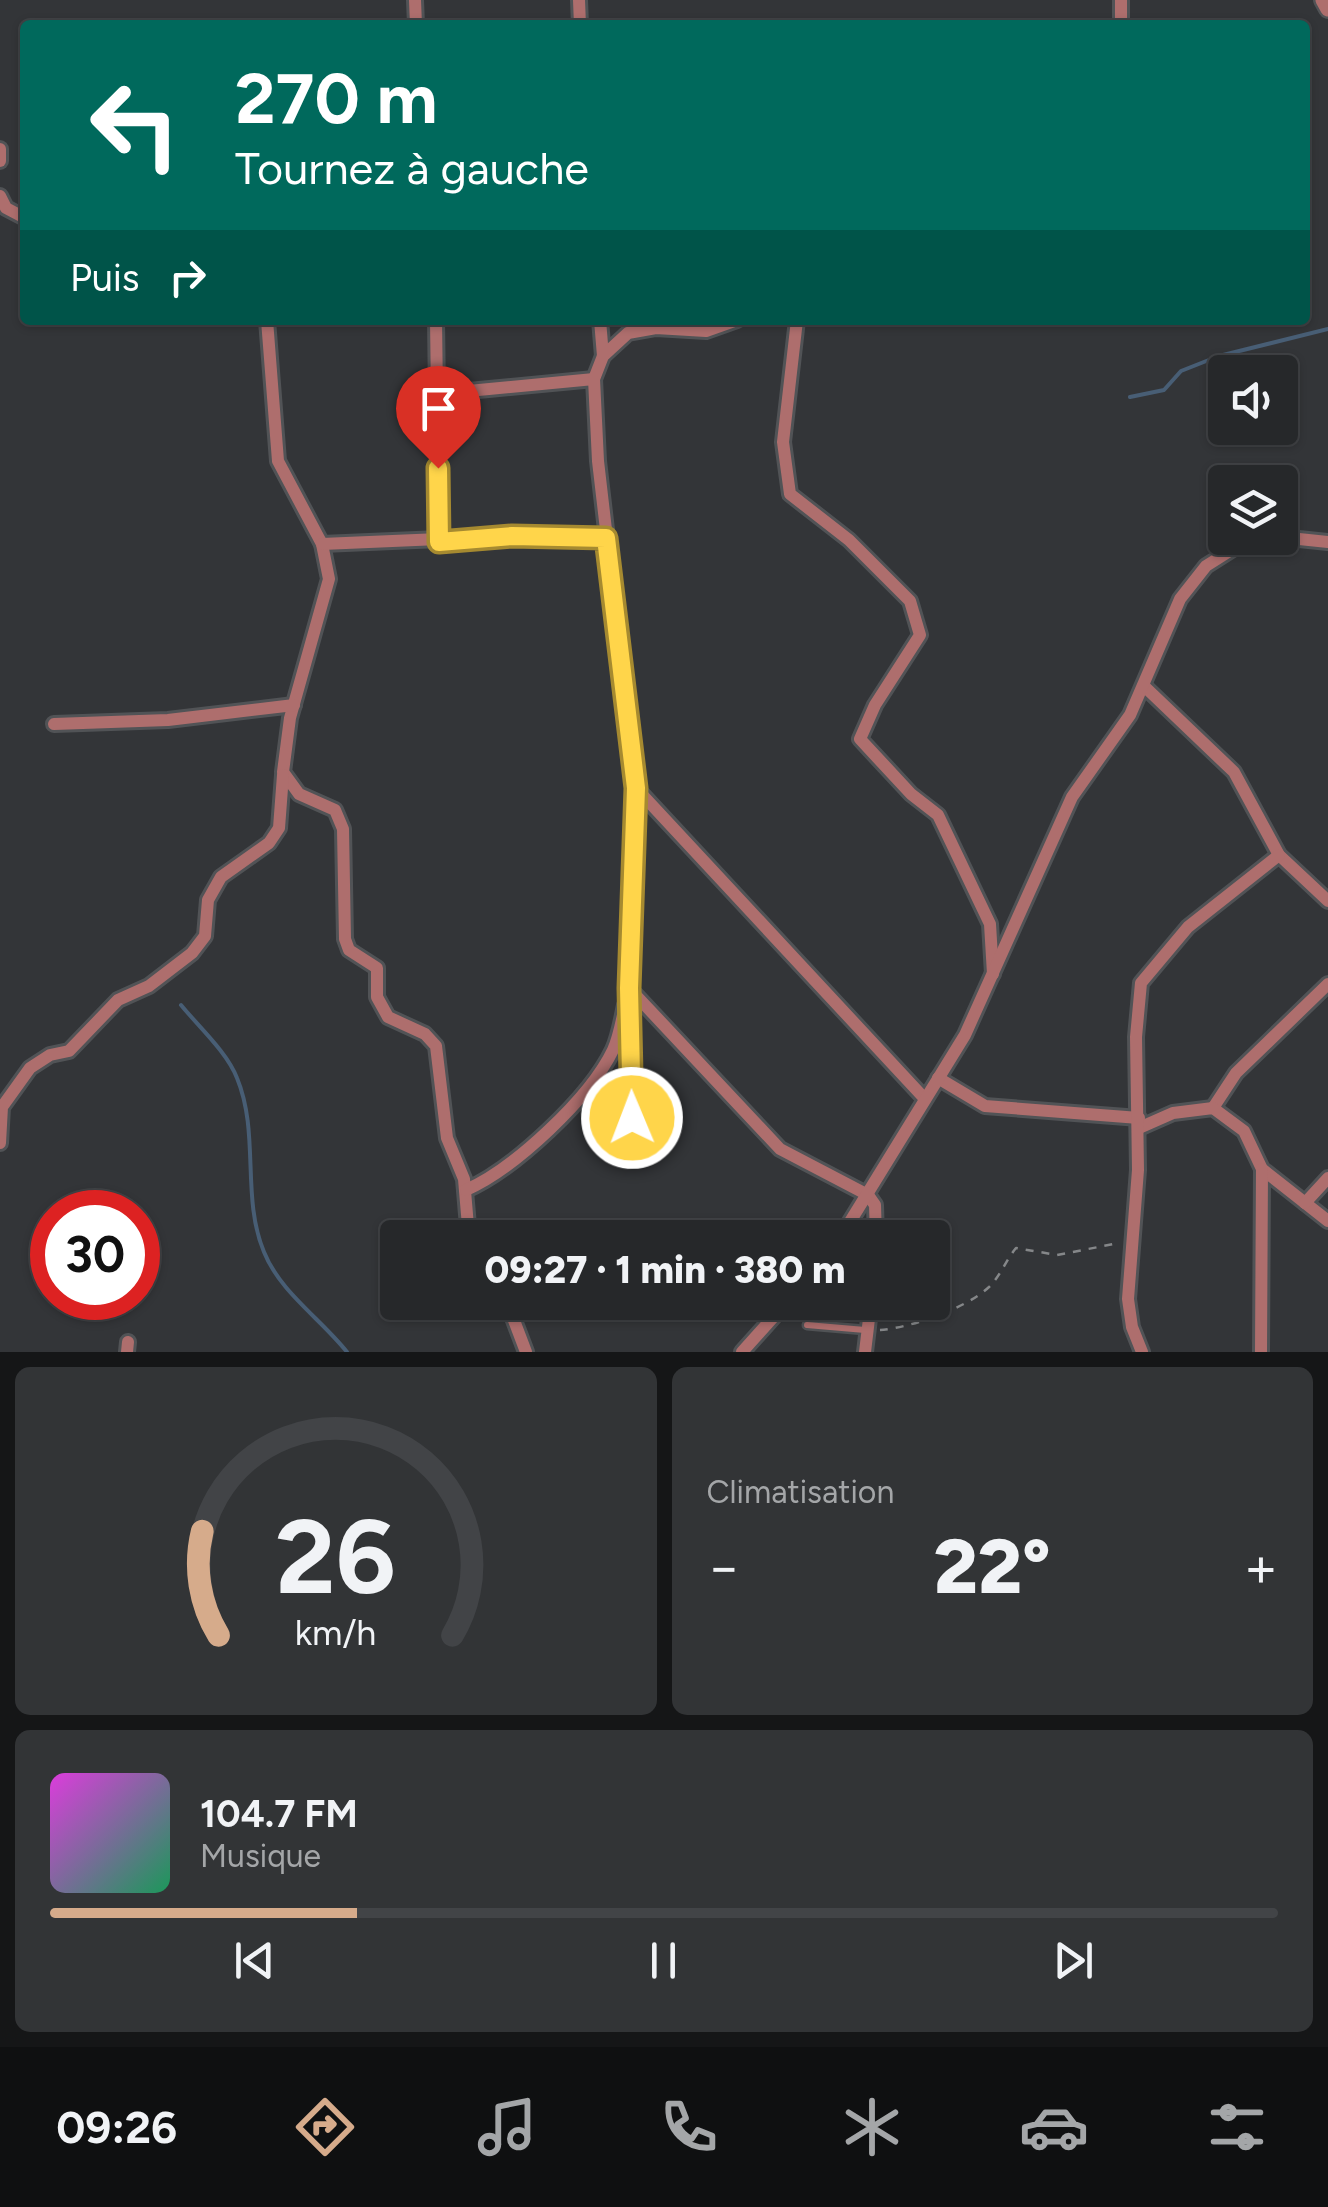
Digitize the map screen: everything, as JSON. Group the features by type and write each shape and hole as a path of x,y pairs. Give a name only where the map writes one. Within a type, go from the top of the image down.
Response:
{"street":[{"path":"1323,0 1328,9"},
{"path":"0,150 0,160"},
{"path":"0,1142 2,1108 30,1068 50,1056 70,1051 118,1000 176,968 205,936 208,900 220,877 270,843 279,828 284,801 282,772 294,705 328,579 322,544 278,460 267,325"},
{"path":"436,325 439,542"},
{"path":"600,325 602,356 594,379 606,538 636,788 629,988 633,1150"},
{"path":"602,356 628,332 656,328 706,331 723,325"},
{"path":"796,325 783,442 790,494 849,540 910,601 920,635 875,705 860,740 911,794 938,815 990,924 993,976"},
{"path":"437,394 594,379"},
{"path":"322,544 512,536 606,538"},
{"path":"1298,539 1328,542"},
{"path":"851,1220 938,1078 993,976 1072,797 1130,715 1180,599 1206,566 1223,555"},
{"path":"1144,687 1234,772 1279,855 1328,902"},
{"path":"54,724 168,720 294,705"},
{"path":"282,772 299,794 335,810 343,829 344,939 349,950 377,968 378,997 388,1017 432,1038 447,1138 466,1190 468,1220"},
{"path":"636,788 925,1099"},
{"path":"1142,1352 1132,1327 1128,1299 1139,1123 1136,1037 1141,983 1188,927 1279,855"},
{"path":"1213,1108 1236,1073 1328,984"},
{"path":"466,1190 520,1154 603,1068 614,1048 629,988"},
{"path":"629,988 780,1149 868,1194 875,1205 875,1220"},
{"path":"938,1078 985,1106 1139,1123 1173,1113 1213,1108 1244,1131 1262,1169 1261,1352"},
{"path":"1262,1169 1328,1222"},
{"path":"1306,1203 1328,1178"},
{"path":"514,1320 526,1352"},
{"path":"742,1352 771,1320"},
{"path":"865,1352 869,1320"}],"lane":[{"path":"807,1325 868,1330"}],"path":[{"path":"868,1330 919,1323 970,1300 988,1288 1016,1248 1058,1255 1134,1240"}],"waterway":[{"path":"1130,397 1164,390 1181,371 1219,356 1328,329"},
{"path":"181,1005 219,1049 237,1078 248,1121 253,1209 264,1252 290,1293 347,1352"}],"route":[{"path":"438,468 439,542 512,536 606,538 636,788 629,988 632,1118"}]}
